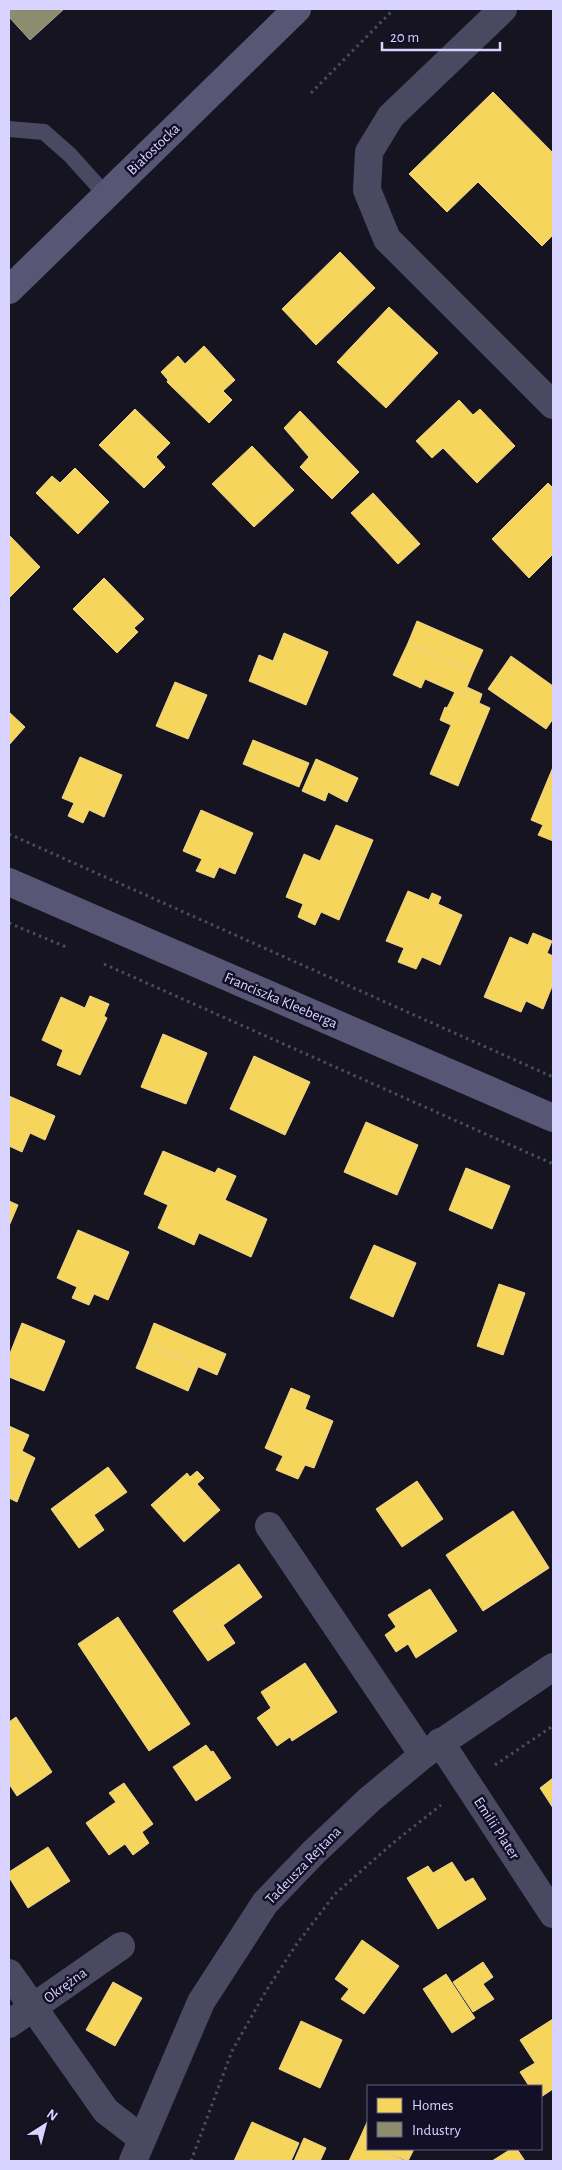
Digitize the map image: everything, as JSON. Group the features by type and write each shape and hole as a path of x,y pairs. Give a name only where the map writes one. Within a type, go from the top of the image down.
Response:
{"street":[{"name":"Białostocka","path":"9,290 297,9"},
{"path":"503,9 391,116 369,152 367,190 387,239 553,405"},
{"name":"Franciszka Kleeberga","path":"9,882 553,1118"},
{"name":"Emilii Plater","path":"270,1526 432,1749 468,1784 553,1914"},
{"name":"Tadeusza Rejtana","path":"9,1973 106,2111 137,2150 201,2002 266,1902 313,1853 369,1800 432,1749 553,1667"},
{"name":"Okrężna","path":"9,2024 121,1946"}],"lane":[{"path":"9,128 44,132 70,155 106,195"}],"path":[{"path":"311,93 394,9"},
{"path":"9,834 553,1077"},
{"path":"9,923 73,950"},
{"path":"100,962 553,1164"},
{"path":"192,2161 232,2050 266,1991 296,1945 335,1894 393,1843 468,1784 553,1726"}],"building: Homes":[{"path":"493,92 553,153 553,235 542,246 478,182 447,212 409,174"},
{"path":"340,252 375,288 316,345 282,309"},
{"path":"389,307 438,353 386,408 337,362"},
{"path":"204,346 235,380 223,391 232,400 209,423 167,382 168,380 161,372 178,356 185,364"},
{"path":"459,400 473,415 480,409 515,446 477,483 443,448 432,458 416,441"},
{"path":"135,409 170,443 156,457 165,467 144,488 99,445"},
{"path":"300,411 359,472 332,499 300,467 309,457 284,428"},
{"path":"252,446 294,490 254,527 212,484"},
{"path":"75,468 109,502 78,534 36,493 52,476 60,483"},
{"path":"548,483 553,488 553,554 529,578 492,539"},
{"path":"373,493 420,544 398,564 351,513"},
{"path":"9,535 40,567 9,598"},
{"path":"104,578 144,619 134,628 138,632 117,653 73,609"},
{"path":"417,621 483,650 473,672 408,643"},
{"path":"284,633 328,652 306,705 249,681 259,655 273,661"},
{"path":"408,643 473,672 463,696 425,679 421,688 393,675"},
{"path":"511,656 553,686 553,719 546,729 488,689"},
{"path":"175,682 207,695 188,739 156,726"},
{"path":"467,687 482,694 479,703 490,708 458,786 430,774 451,725 440,720 445,707 447,708 455,692 463,696"},
{"path":"9,712 25,727 9,745"},
{"path":"253,740 309,763 299,787 243,764"},
{"path":"80,757 122,775 104,817 89,810 83,823 68,816 74,803 62,798"},
{"path":"316,759 358,778 347,802 328,792 325,801 302,791"},
{"path":"553,767 553,841 538,835 543,825 531,820"},
{"path":"201,810 253,833 235,874 219,867 214,878 196,871 202,859 183,851"},
{"path":"336,825 373,840 339,920 321,912 315,925 298,917 303,904 286,897 304,854 320,861"},
{"path":"408,891 429,900 432,893 441,897 438,904 462,915 440,965 422,957 416,969 398,962 404,948 386,941"},
{"path":"533,933 552,941 547,953 553,956 553,984 543,1009 526,1001 521,1012 484,997 510,937 528,945"},
{"path":"90,996 109,1004 104,1016 107,1018 80,1075 57,1065 63,1050 42,1040 61,997 85,1008"},
{"path":"163,1034 207,1053 186,1104 141,1087"},
{"path":"254,1056 310,1082 285,1135 230,1109"},
{"path":"9,1096 55,1116 45,1140 30,1133 22,1152 9,1146"},
{"path":"366,1122 418,1145 397,1195 344,1172"},
{"path":"163,1151 215,1173 218,1168 236,1176 225,1200 267,1219 251,1257 199,1233 194,1245 158,1228 168,1205 144,1194"},
{"path":"466,1168 510,1186 492,1229 449,1210"},
{"path":"9,1201 18,1205 9,1226"},
{"path":"78,1230 129,1252 108,1300 94,1294 89,1305 72,1298 77,1287 57,1278"},
{"path":"374,1245 416,1263 393,1317 350,1298"},
{"path":"499,1284 525,1293 503,1355 477,1346"},
{"path":"22,1323 65,1341 44,1391 9,1377 9,1356"},
{"path":"154,1323 226,1354 217,1375 146,1344"},
{"path":"146,1344 198,1367 188,1391 136,1368"},
{"path":"291,1388 310,1396 305,1409 333,1421 314,1468 305,1465 298,1479 276,1470 283,1456 265,1448"},
{"path":"9,1426 29,1435 22,1451 35,1458 26,1479 9,1472"},
{"path":"108,1467 127,1492 94,1515 104,1530 79,1548 51,1509"},
{"path":"197,1471 204,1478 197,1484 220,1510 184,1542 151,1505 187,1473 190,1477"},
{"path":"9,1472 26,1479 17,1502 9,1498"},
{"path":"417,1481 443,1519 402,1547 376,1509"},
{"path":"513,1511 549,1568 483,1611 446,1555"},
{"path":"239,1564 262,1597 215,1631 191,1598"},
{"path":"430,1589 457,1631 416,1658 408,1644 396,1652 385,1635 396,1627 388,1615"},
{"path":"191,1598 215,1631 223,1625 235,1643 208,1661 173,1611"},
{"path":"118,1617 190,1724 149,1751 78,1644"},
{"path":"305,1663 337,1712 292,1741 290,1737 277,1746 257,1718 271,1708 261,1692"},
{"path":"16,1717 52,1772 35,1784 9,1746 9,1722"},
{"path":"206,1745 211,1752 213,1751 231,1778 196,1801 173,1767"},
{"path":"9,1746 35,1784 17,1796 9,1784"},
{"path":"553,1778 553,1808 540,1788"},
{"path":"124,1783 153,1824 142,1832 149,1843 133,1855 125,1844 109,1855 86,1823 116,1802 109,1793"},
{"path":"48,1847 70,1881 28,1908 9,1877 9,1872"},
{"path":"452,1862 465,1882 473,1878 486,1899 438,1929 407,1878 428,1866 433,1873"},
{"path":"362,1940 399,1966 364,2014 341,1999 349,1989 335,1979"},
{"path":"483,1962 493,1977 483,1984 494,1999 473,2012 453,1982"},
{"path":"446,1974 475,2018 452,2033 423,1989"},
{"path":"113,1982 142,1998 115,2046 86,2030"},
{"path":"553,2019 553,2089 542,2096 542,2085 528,2085 520,2072 535,2063 520,2040"},
{"path":"301,2021 342,2040 320,2088 279,2069"},
{"path":"252,2122 299,2143 291,2161 234,2161"},
{"path":"367,2122 367,2144 359,2140"},
{"path":"304,2138 326,2148 320,2161 294,2161"},
{"path":"359,2140 367,2144 367,2150 380,2150 405,2161 349,2161"},
{"path":"380,2150 414,2150 408,2161"},
{"path":"509,2150 518,2150 525,2161 492,2161"}],"building: Industry":[{"path":"9,9 64,9 30,40 9,17"}]}
